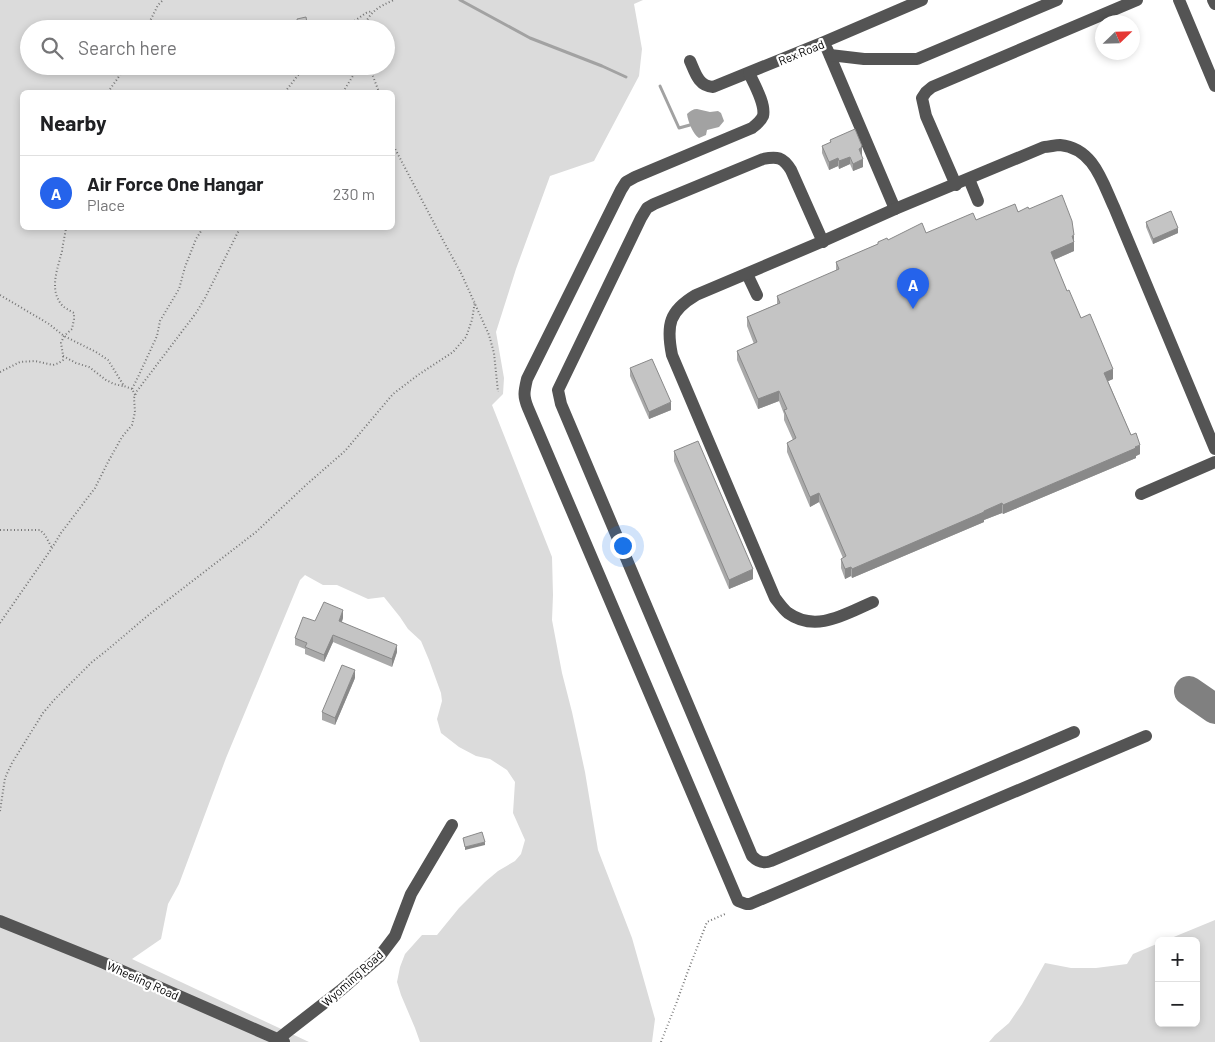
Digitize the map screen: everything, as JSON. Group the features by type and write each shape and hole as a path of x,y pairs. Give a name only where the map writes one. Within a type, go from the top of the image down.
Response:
{"street":[{"name":"Rex Road","path":"690,60 702,83 707,87 713,87 922,0"},
{"path":"830,55 864,60 917,59 1057,0"},
{"path":"956,185 926,116 922,98 926,92 932,87 1137,0"},
{"path":"1179,0 1215,86"},
{"path":"1213,0 1215,4"},
{"path":"824,42 895,209"},
{"path":"749,73 763,107 763,115 759,123 752,128 626,182 527,379 524,390 524,398 528,408 738,901 750,904 1146,736"},
{"path":"873,602 828,621 820,622 807,621 786,612 775,598 672,355 668,338 670,324 675,311 696,295 823,242 895,209 1044,148 1059,145 1074,149 1086,156 1097,168 1215,449"},
{"path":"823,242 791,170 786,162 779,158 763,159 654,204 647,208 641,218 558,390 561,404 752,856 758,861 771,861 1074,732"},
{"path":"969,179 978,201"},
{"path":"747,274 756,295"},
{"path":"1141,494 1215,462"},
{"name":"Wyoming Road","path":"281,1041 379,957 395,936 411,894 452,824"},
{"name":"Wheeling Road","path":"0,921 281,1041"}],"path":[{"path":"150,20 158,4 163,0"},
{"path":"358,20 394,0"},
{"path":"366,20 374,10"},
{"path":"109,90 120,75"},
{"path":"287,90 298,75"},
{"path":"344,90 354,75"},
{"path":"372,75 378,90"},
{"path":"395,149 475,300 490,335 498,392"},
{"path":"0,372 20,362 35,360 54,365 62,360 61,343 64,336 72,329 74,320 74,313 60,303 55,283 66,230"},
{"path":"132,389 157,336 160,321 178,289 196,239 202,230"},
{"path":"135,395 166,350 196,313 239,230"},
{"path":"0,295 50,324 64,336 108,360 124,386"},
{"path":"0,811 5,778 12,763 43,713 54,700 92,662 151,613 256,532 344,451 393,394 418,374 453,352 466,337 472,320 475,300"},
{"path":"0,623 61,533 95,488 122,438 132,426 135,412 135,395 132,389 114,384 89,367 63,356"},
{"path":"0,530 40,530 52,548"},
{"path":"660,1042 679,998 707,922 725,914"}],"shaded area":[{"path":"0,0 643,0 634,4 642,49 639,76 594,161 550,176 516,269 496,332 504,378 503,394 492,405 552,557 552,620 585,772 598,850 632,938 655,1019 652,1042 420,1042 397,982 400,967 405,954 422,935 437,935 459,908 485,882 498,871 515,861 521,854 525,840 513,813 515,782 507,770 490,759 476,756 459,747 441,733 437,719 442,701 441,693 429,660 421,641 408,629 384,597 368,599 337,585 323,585 305,575 300,580 226,758 179,884 168,904 161,939 132,959 309,1042 0,1042"},
{"path":"697,109 710,112 718,111 721,113 724,121 719,127 707,130 706,135 699,138 691,128 687,114"},
{"path":"1215,920 1215,1042 989,1042 1009,1023 1045,963 1071,968 1096,968 1127,964 1133,954 1155,945 1155,1027 1200,1027 1200,937 1174,937"}],"building":[{"path":"306,17 307,20 297,20"},
{"path":"855,129 862,146 859,149 863,159 853,164 850,157 839,161 838,158 829,162 822,146 831,142 830,140"},
{"path":"1062,195 1072,221 1074,242 1051,252 1067,291 1069,290 1081,318 1090,314 1113,369 1104,373 1131,435 1136,433 1140,445 852,569 851,567 845,569 841,559 846,556 819,493 810,497 787,443 796,438 784,410 787,409 779,391 758,399 737,351 757,342 747,317 780,303 777,296 839,269 836,262 922,223 926,233 973,213 976,220 1015,204 1018,212"},
{"path":"1171,211 1178,228 1153,239 1146,222"},
{"path":"652,359 671,402 649,412 630,368"},
{"path":"698,441 753,569 729,580 674,451"},
{"path":"324,602 343,610 339,621 397,645 392,659 333,635 324,655 305,647 307,643 295,638 303,617 315,621"},
{"path":"342,665 355,670 335,718 322,712"},
{"path":"482,832 485,842 465,847 463,838"}],"waterway":[{"path":"460,0 530,38 626,77"},
{"path":"660,86 679,128 690,125"}],"taxiway":[{"path":"1189,691 1215,709"}],"place":[{"name":"Air Force One Hangar","path":"913,309"}]}
